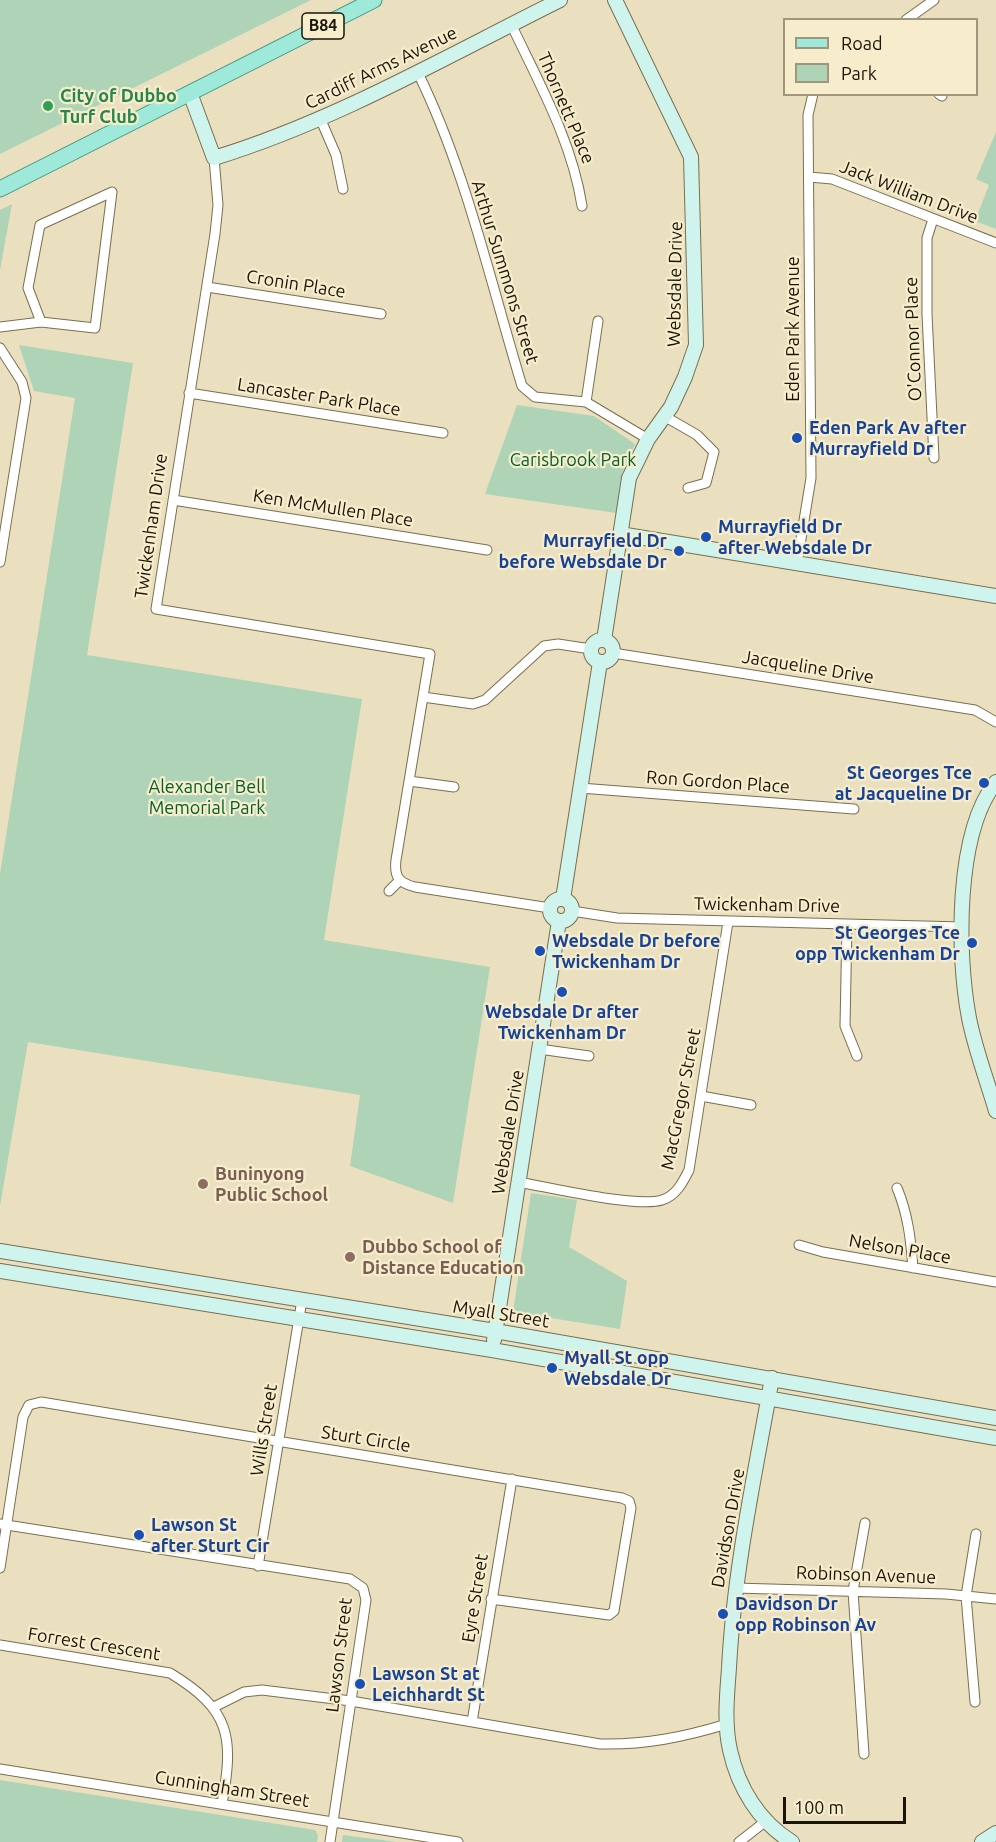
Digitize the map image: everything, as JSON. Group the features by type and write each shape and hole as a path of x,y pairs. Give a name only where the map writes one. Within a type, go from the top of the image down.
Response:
{"main road":[{"name":"B84","path":"0,189 374,0"}],"street":[{"name":"Cardiff Arms Avenue","path":"214,158 266,142 320,118 560,0"},
{"name":"Websdale Drive","path":"604,640 629,478 648,439 664,416 685,377 696,345 691,157 615,0"},
{"path":"909,18 934,0"},
{"name":"Thornett Place","path":"511,24 566,140 578,177 582,206"},
{"name":"Arthur Summons Street","path":"417,71 437,111 452,153 522,386 535,397 586,402 648,439"},
{"name":"Twickenham Drive","path":"190,93 214,158 218,205 156,609 430,654 395,869 399,881"},
{"name":"Eden Park Avenue","path":"797,563 811,478 808,115 813,96"},
{"path":"320,118 336,155 343,189"},
{"name":"Jack William Drive","path":"809,177 832,179 996,243"},
{"path":"0,327 41,322 95,328 112,192 40,225 28,288 41,322"},
{"name":"O'Connor Place","path":"933,219 927,238 927,314 934,458"},
{"name":"Cronin Place","path":"207,287 381,314"},
{"path":"586,402 598,321"},
{"path":"0,348 22,382 26,398 0,562"},
{"name":"Lancaster Park Place","path":"189,393 443,433"},
{"path":"664,416 697,435 714,452 706,483 688,488"},
{"name":"Ken McMullen Place","path":"173,500 487,550"},
{"path":"620,534 996,596"},
{"path":"604,640 610,643 613,653 607,661 600,662 594,659 591,649 594,643 604,640"},
{"path":"423,697 473,704 485,700 544,646 558,644 591,649"},
{"name":"Jacqueline Drive","path":"613,653 975,710 996,722"},
{"path":"563,899 600,662"},
{"path":"409,781 454,787"},
{"path":"996,782 987,794 975,820 968,849 962,927 963,975 969,1019 996,1111"},
{"name":"Ron Gordon Place","path":"580,788 854,809"},
{"path":"389,891 399,881 415,886 550,908"},
{"path":"563,899 569,902 572,911 569,918 559,921 551,915 550,908 555,901 563,899"},
{"name":"Twickenham Drive","path":"572,911 617,918 962,927"},
{"name":"Websdale Drive","path":"492,1350 559,921"},
{"name":"MacGregor Street","path":"518,1182 634,1202 662,1200 682,1184 689,1170 728,922"},
{"path":"847,925 845,1026 857,1056"},
{"path":"539,1049 589,1056"},
{"path":"701,1096 751,1105"},
{"path":"897,1188 903,1202 911,1237 913,1268"},
{"name":"Nelson Place","path":"799,1245 996,1282"},
{"name":"Myall Street","path":"0,1251 495,1331 996,1418"},
{"name":"Myall Street","path":"0,1271 492,1350 996,1438"},
{"name":"Wills Street","path":"258,1566 302,1300"},
{"name":"Davidson Drive","path":"772,1378 735,1588 730,1639 727,1725 729,1748 736,1774 748,1799 766,1821 792,1842"},
{"name":"Sturt Circle","path":"0,1568 3,1525 23,1417 29,1405 41,1402 512,1479 629,1501 631,1508 614,1611 602,1616 491,1599"},
{"name":"Eyre Street","path":"472,1722 512,1479"},
{"path":"864,1754 853,1592 865,1523"},
{"name":"Lawson Street","path":"3,1525 350,1579 363,1588 366,1600 330,1842"},
{"path":"975,1702 966,1596 976,1534"},
{"name":"Robinson Avenue","path":"735,1588 996,1599"},
{"name":"Forrest Crescent","path":"0,1645 170,1673 193,1687 214,1707 228,1738 228,1771 222,1804"},
{"path":"214,1707 244,1692 262,1690 351,1701 600,1744 633,1745 676,1739 727,1725"},
{"name":"Cunningham Street","path":"0,1769 458,1842"},
{"path":"739,1842 766,1821"}],"green space":[{"name":"City of Dubbo Turf Club","path":"0,0 311,0 0,154"},
{"path":"996,132 996,229 975,221 989,185 976,179"},
{"path":"12,204 0,270 0,210"},
{"name":"Alexander Bell Memorial Park","path":"19,345 133,363 87,655 362,699 324,940 490,967 453,1203 350,1166 360,1095 28,1042 0,1206 0,874 75,398 34,391"},
{"name":"Carisbrook Park","path":"517,405 594,416 635,444 622,473 616,513 485,494"},
{"path":"531,1193 577,1200 569,1247 627,1281 620,1329 513,1312"},
{"path":"0,1780 315,1830 318,1835 317,1842 0,1842"},
{"path":"343,1835 397,1842 342,1842"}],"place":[{"name":"City of Dubbo Turf Club","path":"48,106"},
{"name":"Eden Park Av after Murrayfield Dr","path":"797,438"},
{"name":"Murrayfield Dr after Websdale Dr","path":"706,537"},
{"name":"Murrayfield Dr before Websdale Dr","path":"679,551"},
{"name":"St Georges Tce at Jacqueline Dr","path":"984,783"},
{"name":"St Georges Tce opp Twickenham Dr","path":"972,943"},
{"name":"Websdale Dr before Twickenham Dr","path":"540,951"},
{"name":"Websdale Dr after Twickenham Dr","path":"562,992"},
{"name":"Buninyong Public School","path":"203,1184"},
{"name":"Dubbo School of Distance Education","path":"350,1257"},
{"name":"Myall St opp Websdale Dr","path":"552,1368"},
{"name":"Lawson St after Sturt Cir","path":"139,1535"},
{"name":"Davidson Dr opp Robinson Av","path":"723,1614"},
{"name":"Lawson St at Leichhardt St","path":"360,1684"}]}
